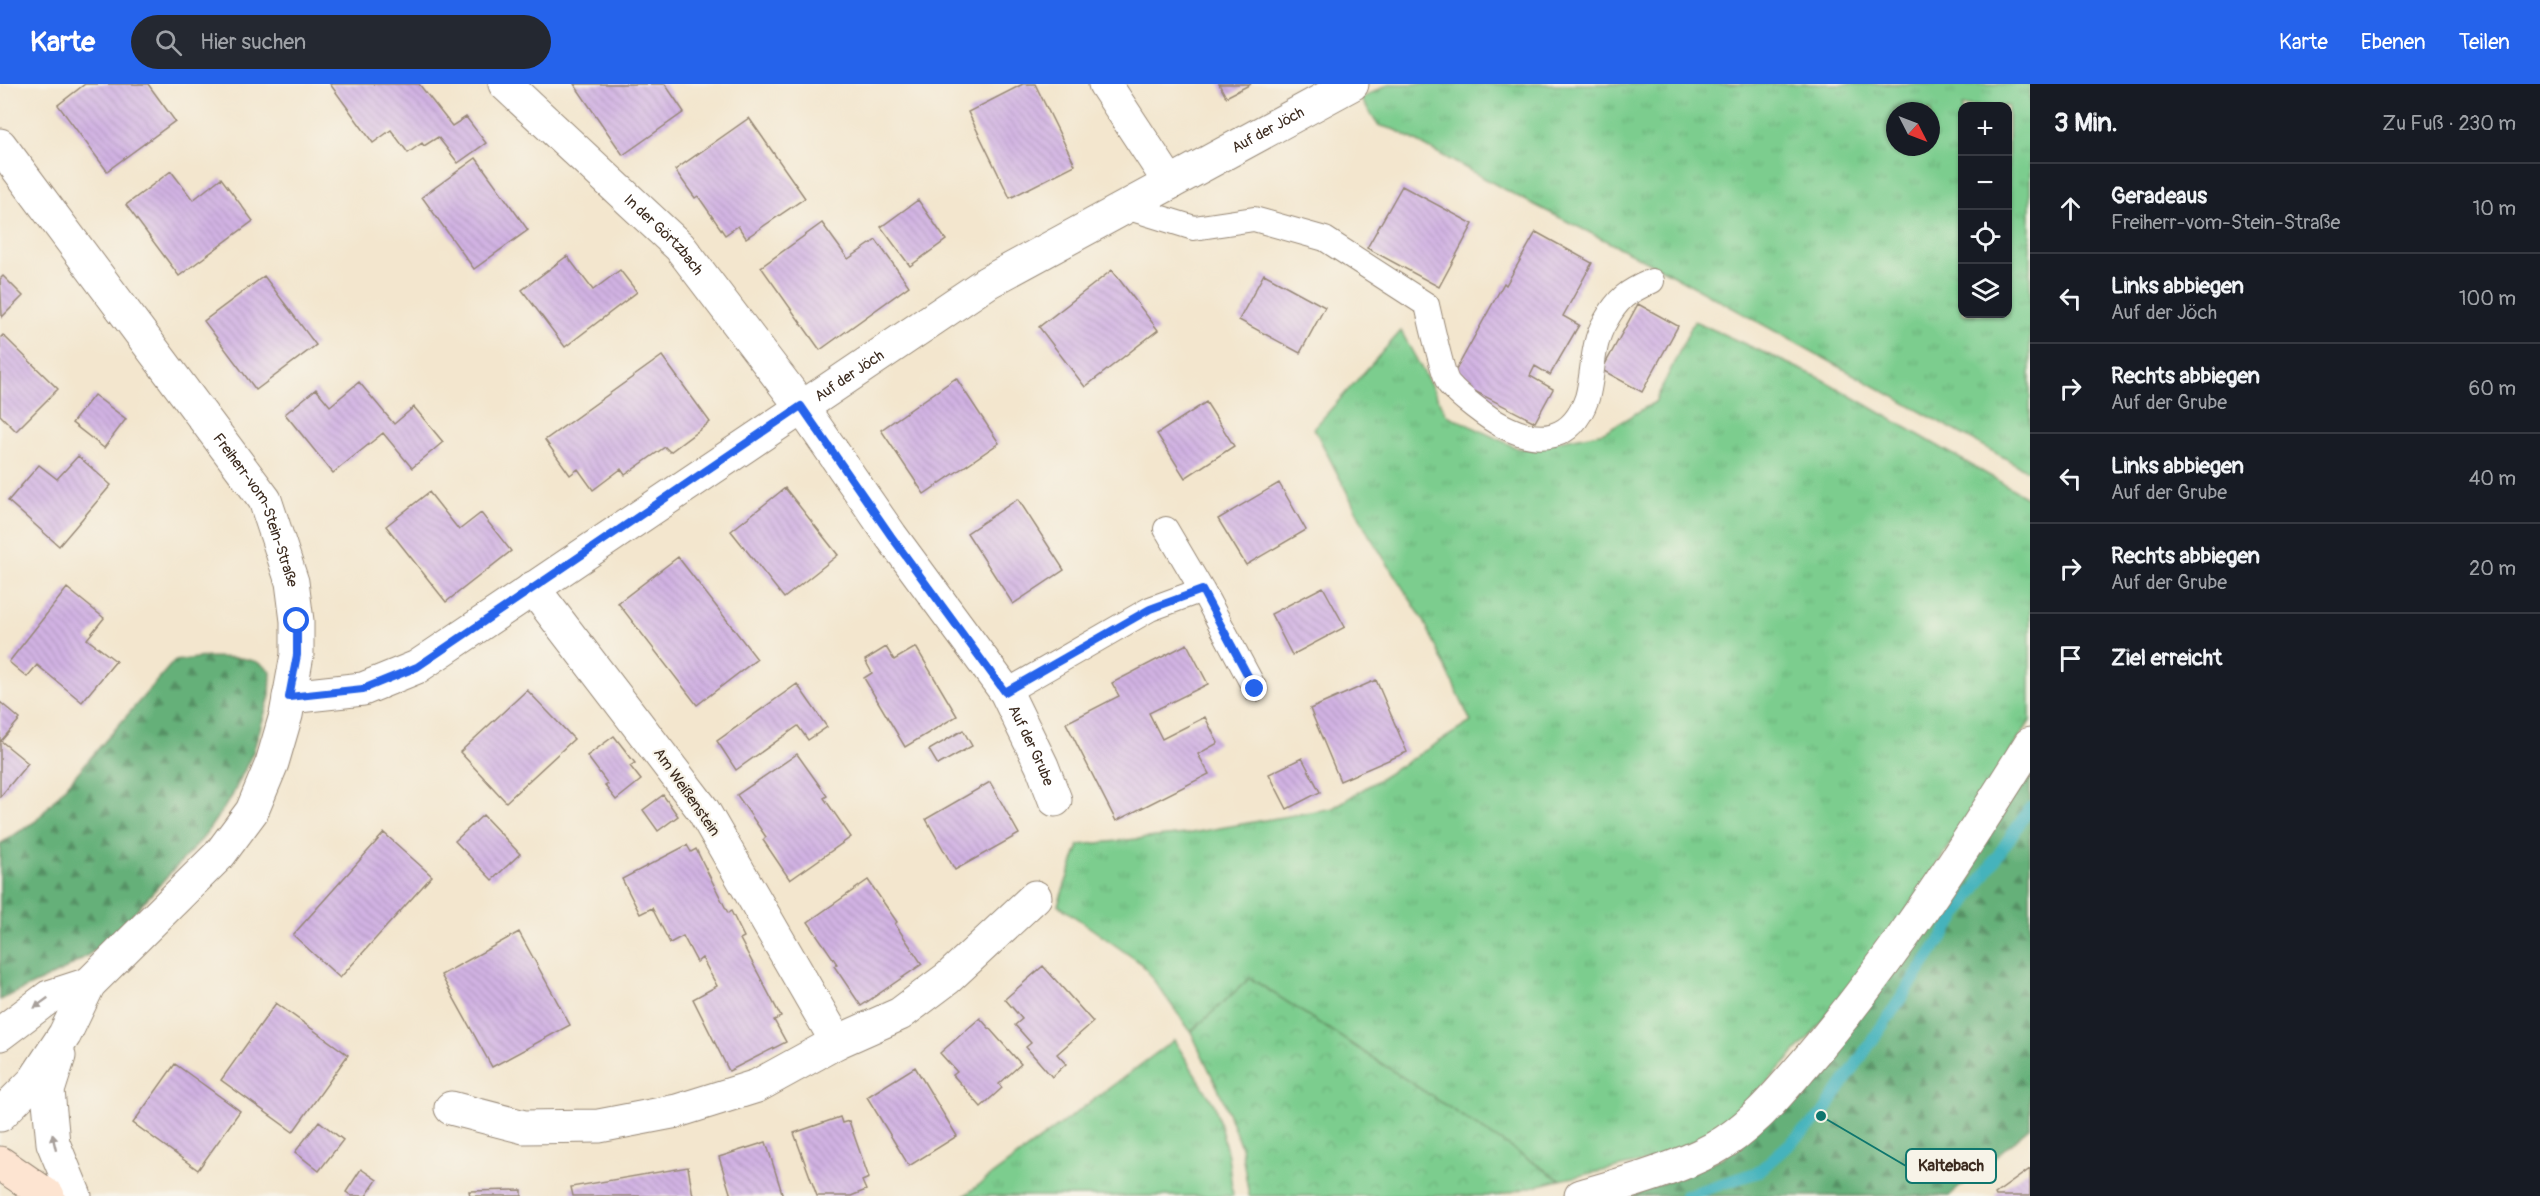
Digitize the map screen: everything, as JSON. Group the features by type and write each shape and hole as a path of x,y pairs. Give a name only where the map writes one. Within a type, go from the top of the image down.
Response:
{"main road":[{"path":"0,1163 48,1196"}],"street":[{"name":"In der Görtzbach","path":"505,84 680,248 801,406"},
{"path":"1105,84 1170,183"},
{"name":"Auf der Jöch","path":"289,697 363,689 417,667 987,282 1352,84"},
{"name":"Freiherr-vom-Stein-Straße","path":"0,145 265,500 292,582 297,621 297,655 289,697 272,763 252,811 220,854 89,984 65,1034 34,1081 0,1115"},
{"name":"Auf der Grube","path":"801,406 891,536 1005,692 1042,766 1055,800"},
{"name":"Am Weißenstein","path":"533,588 703,810 837,1042"},
{"path":"1581,1196 1661,1173 1714,1148 1764,1111 1824,1041 1911,927 2030,744"},
{"path":"451,1108 524,1127 599,1126 677,1111 757,1086 837,1042 900,1014 948,978 1035,897"},
{"name":"Freiherr-vom-Stein-Straße","path":"0,1034 49,997 89,984"},
{"name":"Freiherr-vom-Stein-Straße","path":"65,1034 48,1091 53,1143 75,1196"}],"lane":[{"path":"1126,207 1194,228 1254,219 1325,239 1426,304 1447,383 1493,421 1522,436 1555,437 1575,421 1587,397 1592,359 1604,324 1622,296 1652,281"},
{"path":"1166,529 1202,590 1255,689"},
{"name":"Auf der Grube","path":"1005,692 1150,609 1202,590"}],"green space":[{"path":"1389,84 2030,84 2030,472 1666,271 1515,195 1396,130 1378,125 1361,99"},
{"path":"1694,321 1820,378 2030,499 2030,721 1980,801 1897,924 1813,1033 1750,1101 1704,1137 1649,1161 1560,1180 1250,978 1191,1032 1142,964 1058,905 1079,845 1186,834 1333,808 1471,722 1424,621 1369,535 1314,428 1401,331 1447,415 1519,449 1604,432 1655,402"},
{"path":"205,657 249,660 265,666 271,672 270,696 253,752 232,796 202,839 105,944 66,969 0,1000 0,844 36,821 174,661"},
{"path":"2030,765 2030,1127 1949,1196 1632,1196 1724,1157"},
{"path":"1250,978 1560,1180 1495,1196 1249,1196 1241,1147 1223,1099 1191,1032"},
{"path":"1174,1040 1215,1106 1228,1156 1233,1196 964,1196"}],"building":[{"path":"85,84 148,84 175,121 107,171 58,105"},
{"path":"330,84 419,84 452,126 466,117 486,143 458,163 438,137 424,146 422,143 408,153 391,130 373,143"},
{"path":"574,84 665,84 684,112 623,155"},
{"path":"1023,84 1035,84 1075,165 1010,198 968,112"},
{"path":"1219,84 1251,84 1226,97"},
{"path":"749,118 805,198 746,238 738,226 725,235 698,196 695,198 675,170"},
{"path":"476,158 528,230 474,269 422,197"},
{"path":"171,171 193,200 221,178 253,221 179,276 126,205"},
{"path":"1402,186 1473,224 1439,287 1367,248"},
{"path":"918,200 946,240 910,266 881,227"},
{"path":"822,223 848,259 876,240 909,286 820,350 761,267"},
{"path":"1536,232 1592,263 1563,316 1579,325 1550,375 1535,366 1530,376 1553,389 1535,422 1451,379 1504,283 1506,285"},
{"path":"567,256 593,290 620,270 637,292 565,347 522,290"},
{"path":"1112,270 1158,330 1085,387 1039,327"},
{"path":"1264,274 1325,307 1300,353 1239,320"},
{"path":"3,276 23,296 2,317 0,279"},
{"path":"264,276 316,345 256,390 204,321"},
{"path":"1638,304 1678,326 1642,392 1602,370"},
{"path":"3,335 58,389 16,431 0,415 0,338"},
{"path":"662,356 710,422 670,452 665,447 625,475 621,469 593,490 578,469 570,475 545,440"},
{"path":"956,378 999,443 924,494 881,430"},
{"path":"359,382 394,424 414,407 443,442 412,468 383,433 333,473 285,414 316,389 330,406"},
{"path":"94,395 126,419 104,448 72,423"},
{"path":"1206,402 1234,446 1185,478 1157,434"},
{"path":"78,456 111,485 59,546 8,501 39,465 57,479"},
{"path":"1279,483 1306,530 1246,565 1218,519"},
{"path":"785,488 838,555 784,598 731,531"},
{"path":"429,492 459,530 481,513 511,551 446,602 386,526"},
{"path":"1018,499 1064,570 1013,604 967,533"},
{"path":"678,557 757,659 697,705 618,603"},
{"path":"1323,587 1345,627 1292,655 1271,614"},
{"path":"67,588 104,618 87,639 116,661 82,702 37,665 27,677 9,662"},
{"path":"1187,644 1208,684 1149,713 1162,739 1205,717 1218,743 1198,754 1209,774 1116,821 1066,723 1119,696 1112,683"},
{"path":"886,647 894,660 916,647 957,716 905,747 864,678 872,673 865,660"},
{"path":"1376,680 1407,752 1340,781 1310,709"},
{"path":"797,684 827,727 808,740 798,726 736,770 717,741"},
{"path":"527,690 574,739 506,802 460,752"},
{"path":"0,702 20,719 1,741 28,763 0,797"},
{"path":"963,730 972,746 938,765 929,750"},
{"path":"614,736 635,763 630,766 641,780 616,800 605,786 608,784 587,756"},
{"path":"797,754 827,796 824,798 851,837 790,880 763,840 766,837 737,795"},
{"path":"1302,758 1320,792 1287,809 1269,774"},
{"path":"990,782 1019,834 955,870 926,819"},
{"path":"663,795 678,816 658,831 643,810"},
{"path":"483,815 520,854 492,880 455,841"},
{"path":"384,833 432,876 340,978 293,935"},
{"path":"687,845 691,852 696,849 728,913 731,911 744,937 740,939 781,1017 774,1020 786,1042 729,1071 693,999 717,986 702,958 697,962 683,936 670,943 652,908 640,914 622,879"},
{"path":"868,880 922,964 861,1006 834,966 837,964 808,922"},
{"path":"519,932 570,1025 492,1067 441,975"},
{"path":"1043,966 1093,1022 1057,1054 1066,1064 1052,1077 1026,1047 1031,1043 1015,1025 1022,1019 1005,999"},
{"path":"276,1003 348,1055 293,1132 221,1080"},
{"path":"980,1018 1021,1064 999,1084 1002,1088 981,1107 953,1075 957,1072 940,1053"},
{"path":"175,1064 240,1111 198,1170 133,1123"},
{"path":"915,1067 957,1136 909,1166 867,1097"},
{"path":"840,1117 842,1123 849,1121 869,1178 862,1181 866,1190 851,1196 817,1196 794,1133"},
{"path":"319,1121 343,1140 319,1171 295,1152"},
{"path":"766,1142 783,1196 731,1196 719,1157"},
{"path":"688,1167 693,1196 573,1196 571,1187"},
{"path":"361,1169 377,1180 366,1196 352,1196 346,1192"},
{"path":"2030,1169 2030,1196 1996,1196 1995,1194"},
{"path":"522,1190 522,1196 470,1196 469,1191"}],"waterway":[{"path":"1685,1196 1758,1172 1821,1116 2030,808"}],"place":[{"name":"Kaltebach","path":"1821,1116"}],"route":[{"path":"297,621 297,655 289,697 363,689 417,667 801,406 891,536 1005,692 1150,609 1202,590 1255,689"}]}
